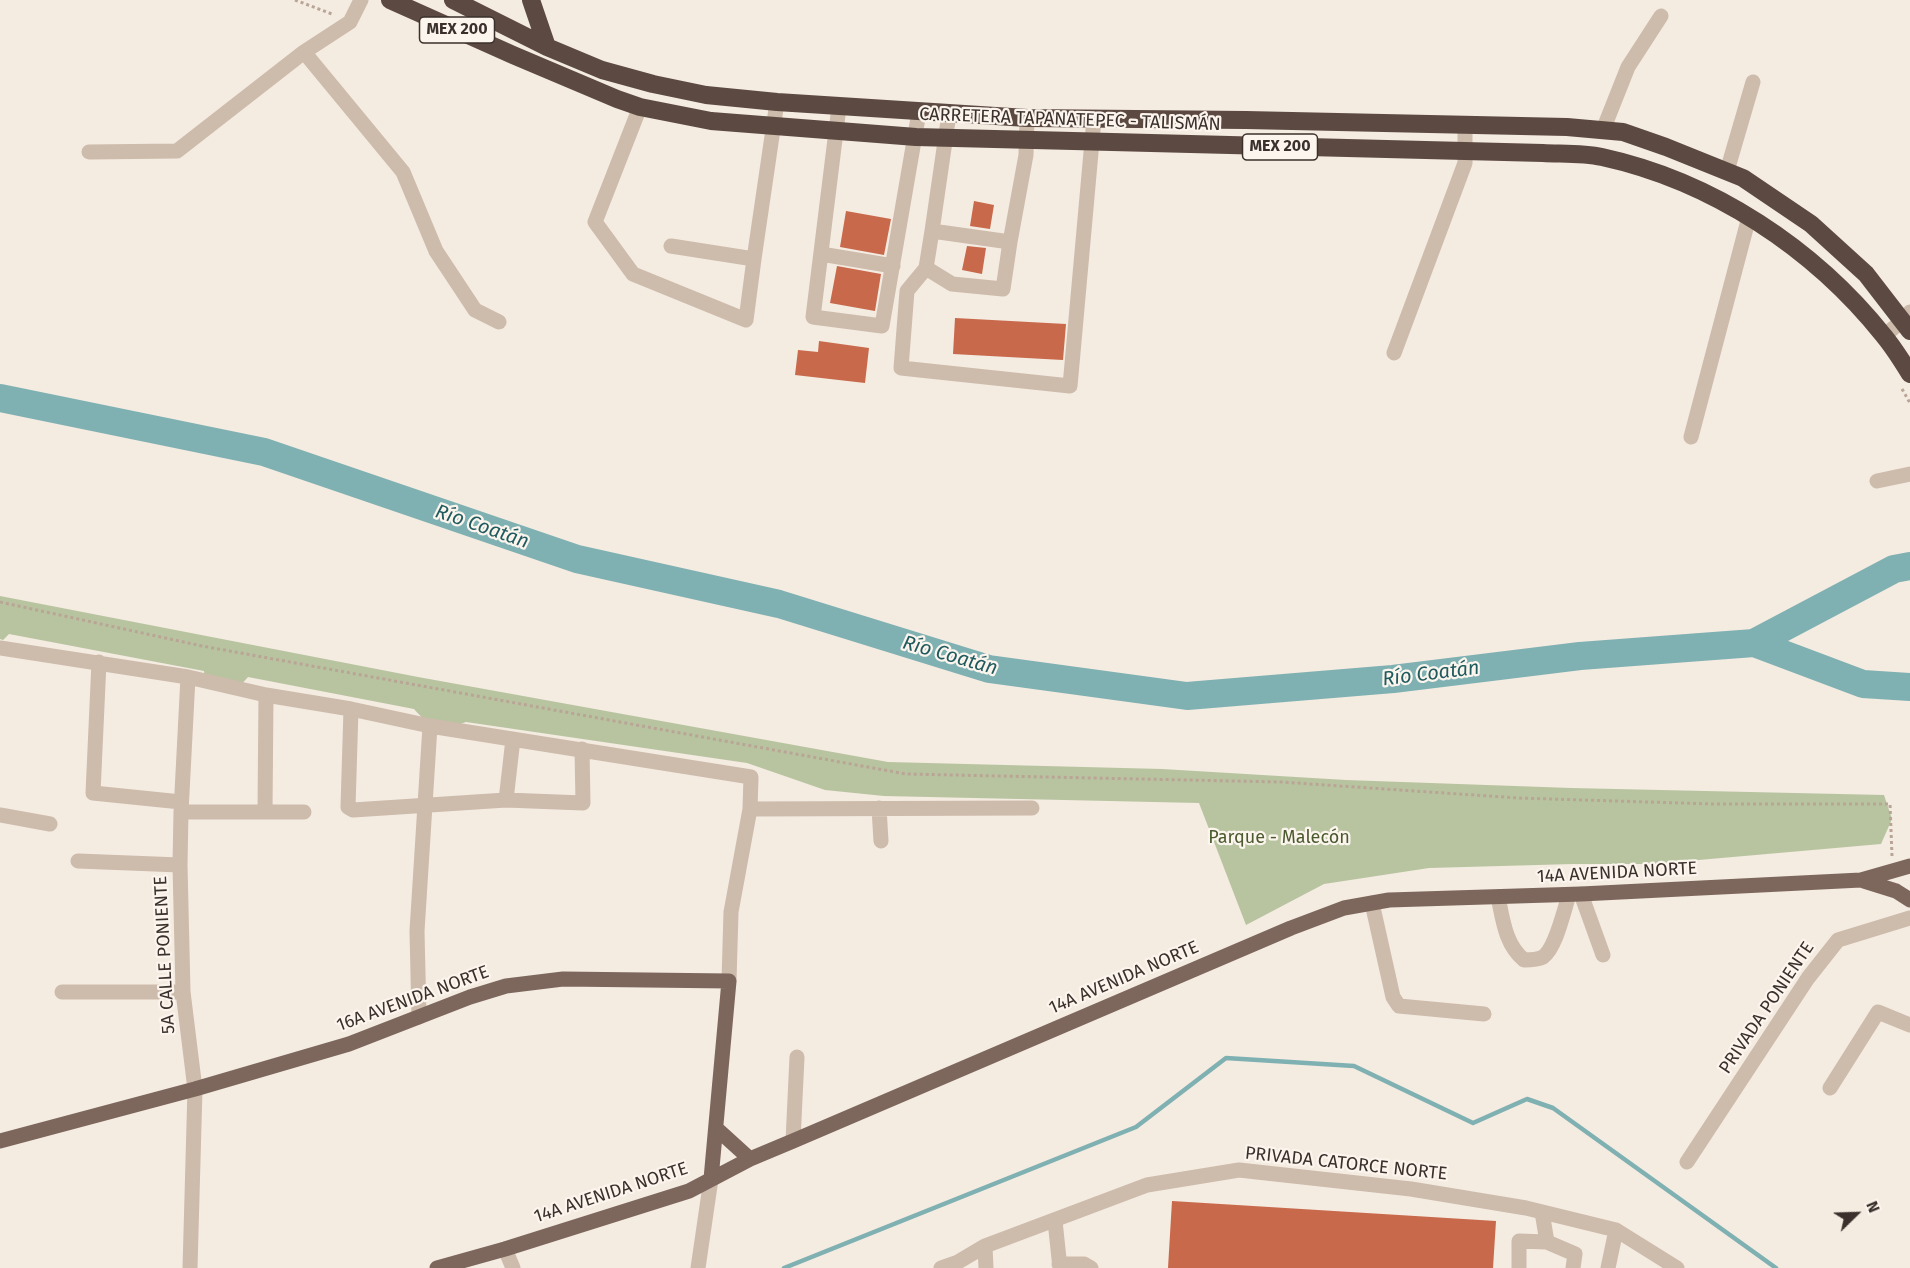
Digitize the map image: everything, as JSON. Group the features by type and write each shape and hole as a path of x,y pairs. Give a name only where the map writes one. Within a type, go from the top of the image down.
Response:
{"highway":[{"name":"CARRETERA TAPANATEPEC - TALISMÁN","path":"390,0 578,83 640,107 684,117 774,127 916,137 1599,156 1662,174 1701,190 1749,217 1799,250 1840,288 1884,336 1903,377"},
{"name":"CARRETERA TAPANATEPEC - TALISMÁN","path":"453,0 547,48 602,70 706,95 839,107 1028,118 1465,124 1568,127 1623,132 1743,178 1811,224 1866,274 1908,321"},
{"path":"531,0 547,48"}],"main road":[{"path":"1861,880 1910,866"},
{"path":"1861,880 1896,891 1910,900"},
{"name":"14A AVENIDA NORTE","path":"437,1268 689,1191 750,1159 1291,928 1344,908 1389,900 1575,895 1861,880"},
{"name":"16A AVENIDA NORTE","path":"0,1141 195,1089 349,1044 470,997 506,986 563,978 729,981"},
{"path":"711,1179 729,981"},
{"path":"717,1129 750,1159"}],"street":[{"path":"89,152 177,151 303,52 350,22 361,0"},
{"path":"1603,130 1628,67 1661,16"},
{"path":"303,52 403,172 436,251 475,310 499,322"},
{"path":"1727,171 1753,82"},
{"path":"640,107 595,222 633,274 746,320 777,102"},
{"path":"839,107 813,317 882,326 920,112"},
{"path":"950,114 926,268 907,291 901,368 1070,386 1094,119"},
{"path":"926,268 952,284 1003,289 1026,155 1028,118"},
{"path":"1394,353 1465,163 1465,124"},
{"path":"1691,437 1749,217"},
{"path":"932,231 1010,242"},
{"path":"671,246 754,259"},
{"path":"821,254 893,266"},
{"path":"1884,336 1908,321"},
{"path":"1877,481 1910,474"},
{"path":"0,648 188,676 266,695 351,709 430,726 751,777 750,809 730,912 729,981"},
{"path":"99,662 93,793 181,807 304,812"},
{"name":"5A CALLE PONIENTE","path":"188,676 180,865 183,992 195,1089 190,1268"},
{"path":"265,812 266,695"},
{"path":"351,709 348,807 353,810 506,800 583,803 582,749"},
{"path":"419,1017 417,931 430,726"},
{"path":"506,800 513,739"},
{"path":"879,808 881,841"},
{"path":"750,809 1032,808"},
{"path":"0,815 50,824"},
{"path":"78,861 180,865"},
{"path":"1498,897 1506,935 1514,951 1524,960 1530,960 1545,956 1552,946 1575,895"},
{"path":"1575,895 1603,955"},
{"path":"1372,903 1393,997 1399,1006 1484,1014"},
{"name":"PRIVADA PONIENTE","path":"1687,1162 1808,978 1838,940 1910,918"},
{"path":"62,992 183,992"},
{"path":"1830,1088 1878,1012 1910,1025"},
{"path":"793,1141 797,1057"},
{"name":"PRIVADA CATORCE NORTE","path":"941,1268 958,1262 985,1246 1147,1185 1239,1170 1411,1190 1542,1212 1616,1230 1677,1268"},
{"path":"698,1268 711,1179"},
{"path":"1542,1212 1547,1242"},
{"path":"1055,1221 1059,1266 1084,1264 1091,1268"},
{"path":"1608,1268 1616,1230"},
{"path":"1519,1268 1519,1241 1547,1242 1575,1254 1573,1268"},
{"path":"985,1246 986,1268"},
{"path":"505,1249 513,1268"}],"path":[{"path":"295,0 337,16"},
{"path":"1903,377 1910,403"},
{"path":"0,602 202,646 906,774 1281,782 1518,798 1713,804 1890,804 1892,872"}],"green space":[{"name":"Parque - Malecón","path":"0,596 418,677 888,762 1162,769 1346,780 1571,788 1884,795 1892,819 1881,844 1653,864 1429,868 1324,884 1246,925 1199,803 884,796 825,790 747,763 466,722 444,727 437,726 431,724 414,709 248,677 239,687 205,680 204,671 9,634 3,640 0,639"}],"building":[{"path":"974,201 994,205 990,229 970,226"},
{"path":"846,211 891,219 884,255 840,247"},
{"path":"967,246 986,248 982,274 962,270"},
{"path":"837,266 881,274 875,311 830,303"},
{"path":"955,318 1066,324 1063,360 953,354"},
{"path":"819,341 869,348 865,383 795,375 798,350 818,352"},
{"path":"1172,1201 1496,1221 1493,1268 1168,1268"}],"waterway":[{"name":"Río Coatán","path":"0,398 264,452 577,559 779,604 989,669 1187,696 1393,679 1580,656 1754,643 1894,569 1910,566"},
{"path":"1754,643 1863,684 1910,687"},
{"path":"784,1268 1136,1127 1226,1058 1354,1066 1473,1123 1527,1099 1553,1108 1776,1268"}]}
